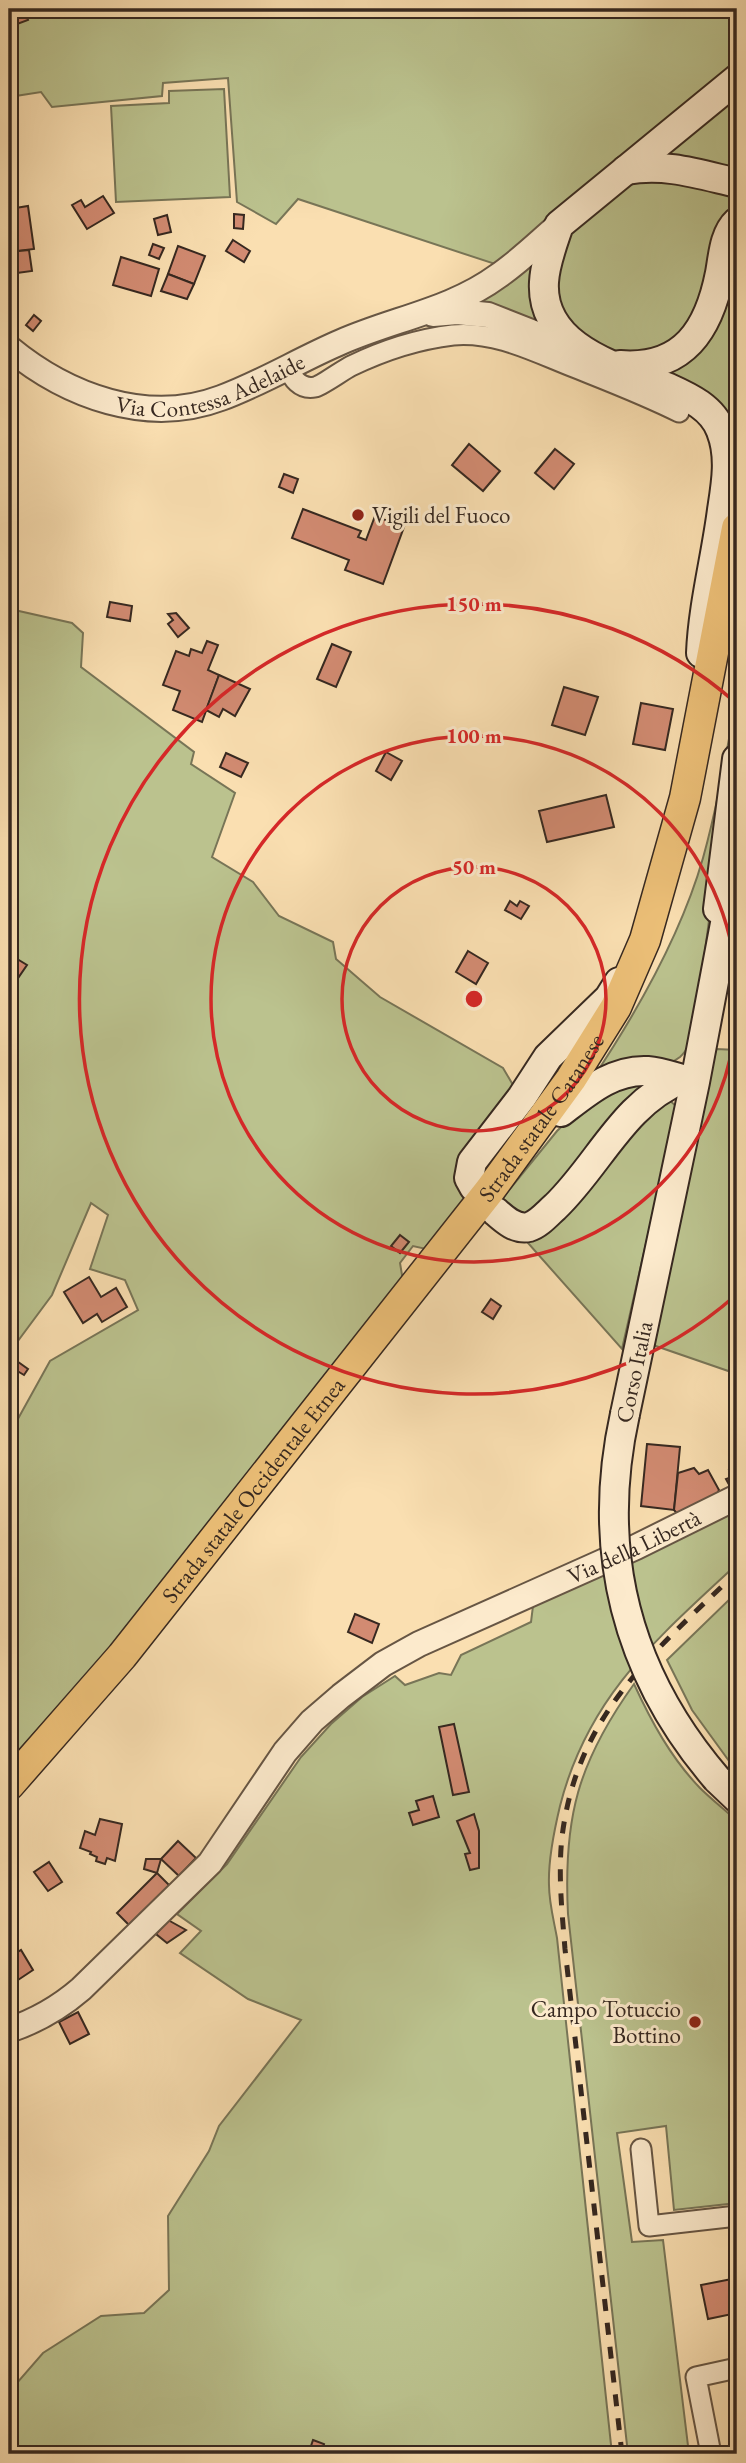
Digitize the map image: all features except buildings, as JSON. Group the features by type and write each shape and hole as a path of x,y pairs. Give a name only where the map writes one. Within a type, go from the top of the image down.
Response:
{"main road":[{"path":"698,725 701,639 726,481 726,449 721,429 703,406 685,395 602,360 565,338 551,315 544,283 559,225 737,79"},
{"path":"626,170 650,166 737,183"},
{"path":"602,360 632,366 654,363 676,353 693,339 706,321 715,301 726,242 737,222"},
{"name":"Strada statale Catanese","path":"487,1196 571,1079 617,1007 645,940 685,798 737,528"},
{"name":"Strada statale Catanese","path":"487,1196 582,1084 630,1004 653,955 678,895 699,822 737,630"},
{"path":"709,1008 720,889 737,759"},
{"name":"Corso Italia","path":"737,885 726,918 709,1008 688,1081 625,1414 613,1503 616,1563 621,1593 638,1651 654,1688 680,1731 717,1779 737,1798"},
{"path":"561,1112 604,1081 625,1073 649,1071 688,1081"},
{"path":"487,1196 507,1222 530,1227 574,1189 622,1124 646,1099 660,1089 688,1081"},
{"name":"Strada statale Occidentale Etnea","path":"9,1785 122,1656 487,1196"}],"street":[{"path":"418,315 497,277 559,225"},
{"path":"418,315 457,312 488,315 602,360"},
{"name":"Via Contessa Adelaide","path":"9,348 27,363 75,390 100,399 146,409 194,406 221,398 343,341 418,315"},
{"path":"288,367 295,381 304,387 316,387 335,374 374,355 453,335 479,335 510,342 646,396 679,412"},
{"path":"726,918 737,858"},
{"name":"Via della Libertà","path":"9,2030 65,2004 210,1863 285,1752 312,1721 383,1664 418,1644 636,1547 737,1497"},
{"path":"641,2149 649,2226 737,2216"},
{"path":"711,2454 696,2377 737,2368"}],"green space":[{"path":"9,9 737,9 737,70 498,265 298,199 276,224 237,202 228,78 163,83 162,96 52,107 41,92 9,97"},
{"path":"737,86 737,176 651,158"},
{"path":"224,89 230,197 116,202 111,106 169,103 169,91"},
{"path":"648,175 737,189 737,208 707,302 671,348 616,356 563,320 553,270 567,232 631,179"},
{"path":"737,234 737,433 734,447 657,369 676,362"},
{"path":"547,242 554,330 476,306 486,289"},
{"path":"10,609 72,623 83,633 81,667 194,752 191,764 235,793 212,857 253,882 279,916 333,942 336,959 380,997 503,1068 516,1090 470,1194 426,1249 413,1246 400,1263 403,1281 112,1647 9,1761 9,1435 50,1361 138,1310 125,1280 90,1269 108,1215 91,1203 52,1295 9,1353"},
{"path":"737,695 737,728 731,753 695,1027 688,1047 680,1057 662,1066 593,1078 626,1027 656,972 694,887 713,817"},
{"path":"716,1049 737,1050 737,1374 650,1344"},
{"path":"650,1080 533,1217 497,1205 557,1131 595,1095"},
{"path":"667,1098 677,1107 622,1349 528,1243 530,1235"},
{"path":"737,1507 737,1564 654,1644 607,1700 572,1767 560,1806 550,1855 550,1898 557,1938 612,2454 9,2454 9,2392 43,2353 101,2316 144,2313 169,2290 168,2216 209,2151 219,2126 301,2020 248,1999 180,1953 201,1931 177,1914 227,1864 301,1757 331,1724 362,1697 395,1676 405,1685 439,1673 451,1675 461,1655 531,1622 533,1606"},
{"path":"737,1592 737,1772 692,1710 667,1660"},
{"path":"634,1684 655,1725 680,1764 700,1788 737,1821 737,2203 674,2210 666,2126 617,2133 632,2242 663,2240 689,2454 628,2454 568,1914 568,1849 578,1792 599,1739"}],"railway":[{"path":"622,2454 565,1949 560,1879 562,1837 570,1794 584,1755 602,1720 624,1688 649,1659 737,1572"}],"place":[{"name":"Vigili del Fuoco","path":"358,515"},
{"name":"Campo Totuccio Bottino","path":"695,2022"}]}
